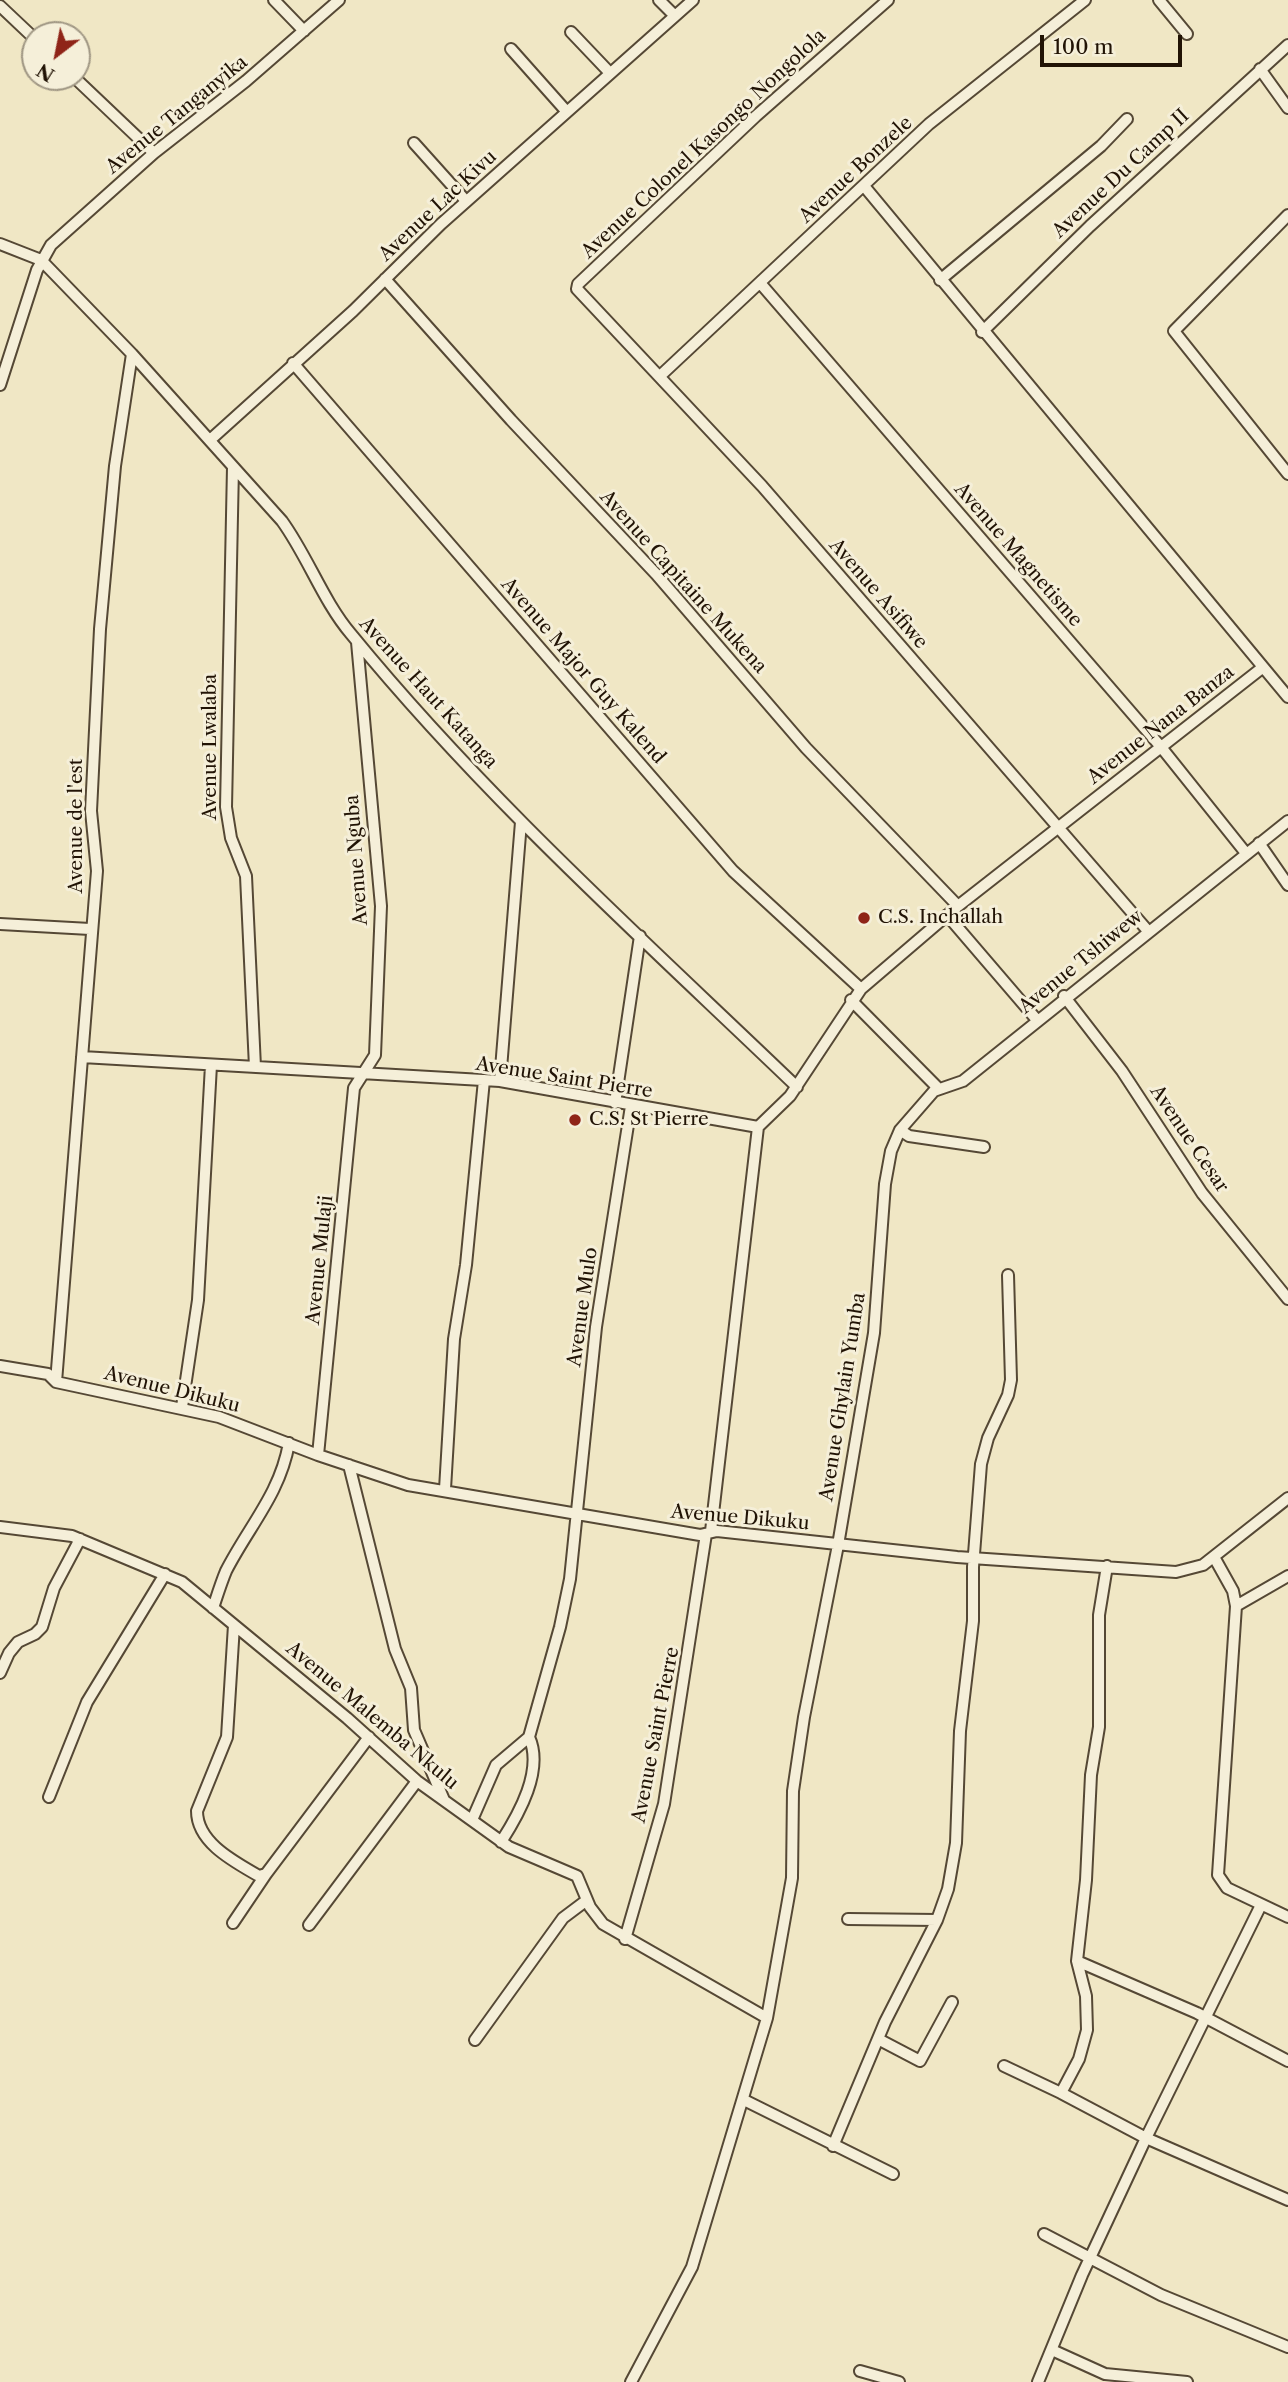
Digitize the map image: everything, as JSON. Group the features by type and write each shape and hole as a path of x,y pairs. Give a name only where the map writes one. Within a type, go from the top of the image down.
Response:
{"street":[{"path":"274,0 304,31"},
{"name":"Avenue Tanganyika","path":"41,260 58,238 154,153 339,0"},
{"path":"659,0 675,16"},
{"name":"Avenue Lac Kivu","path":"210,440 466,201 693,0"},
{"name":"Avenue Colonel Kasongo Nongolola","path":"577,286 756,116 888,0"},
{"name":"Avenue Bonzele","path":"660,376 929,124 1085,0"},
{"path":"1162,1 1187,34"},
{"path":"0,6 21,26"},
{"path":"571,32 610,73"},
{"name":"Avenue Du Camp II","path":"982,332 1090,226 1288,45"},
{"path":"511,49 567,112"},
{"path":"1260,69 1288,108"},
{"path":"89,91 154,153"},
{"path":"940,281 1101,146 1127,119"},
{"path":"414,143 466,201"},
{"name":"Avenue Nana Banza","path":"758,1127 778,1110 797,1087 851,1000 861,989 958,906 1262,668 864,186"},
{"path":"1288,215 1174,331 1288,474"},
{"path":"0,244 41,260 0,385"},
{"name":"Avenue Haut Katanga","path":"41,260 132,354 290,532 343,624 357,642 520,822 797,1087"},
{"name":"Avenue Capitaine Mukena","path":"385,279 511,420 656,574 806,748 958,906"},
{"name":"Avenue Magnetisme","path":"761,284 1161,747 1245,852"},
{"name":"Avenue Asifiwe","path":"577,286 577,291 660,376 798,527 1148,931"},
{"name":"Avenue de l'est","path":"56,1382 90,929 97,872 91,811 100,629 115,466 132,354"},
{"name":"Avenue Major Guy Kalend","path":"293,363 733,871 861,989"},
{"name":"Avenue Lwalaba","path":"233,467 226,807 229,832 246,876 255,1067"},
{"name":"Avenue Nguba","path":"357,642 381,906 375,1055 364,1072"},
{"path":"1262,668 1287,695"},
{"name":"Avenue Tshiwew","path":"900,1130 938,1088 962,1080 1245,852 1288,821"},
{"path":"500,1081 520,822"},
{"path":"1259,843 1288,885"},
{"path":"947,915 1037,1020"},
{"path":"0,924 90,929"},
{"path":"615,1104 640,936"},
{"name":"Avenue Cesar","path":"1064,996 1122,1072 1202,1193 1288,1299"},
{"path":"851,1000 938,1088"},
{"name":"Avenue Saint Pierre","path":"82,1056 500,1081 615,1104 758,1127 709,1532 663,1804 625,1939"},
{"path":"182,1407 198,1300 211,1065"},
{"name":"Avenue Mulaji","path":"318,1455 354,1088 364,1072"},
{"path":"445,1489 454,1339 466,1265 484,1080"},
{"name":"Avenue Mulo","path":"529,1737 559,1627 578,1513 596,1327 631,1106"},
{"path":"900,1130 914,1137 984,1147"},
{"name":"Avenue Ghylain Yumba","path":"631,2382 692,2267 767,2018 792,1878 795,1771 838,1545 874,1333 885,1184 891,1151 900,1130"},
{"path":"833,2146 878,2039 937,1920 948,1889 956,1843 960,1731 974,1609 974,1559 983,1456 1010,1388 1008,1275"},
{"name":"Avenue Dikuku","path":"0,1366 48,1374 56,1382 182,1407 239,1423 318,1455 408,1485 709,1532 974,1559 1186,1572 1214,1557 1288,1498"},
{"path":"213,1608 226,1572 272,1499 282,1475 289,1443"},
{"path":"349,1465 395,1649 411,1688 414,1730 444,1800"},
{"name":"Avenue Malemba Nkulu","path":"0,1527 80,1539 182,1582 369,1737 417,1781 501,1842 577,1876 598,1919 625,1939 767,2018"},
{"path":"0,1673 9,1653 19,1642 35,1634 41,1627 58,1579 80,1539"},
{"path":"1214,1557 1233,1591 1236,1606 1217,1866 1224,1886 1288,1917"},
{"path":"1061,2093 1086,2040 1086,1996 1077,1961 1086,1880 1091,1775 1099,1727 1099,1615 1107,1566"},
{"path":"49,1797 87,1702 165,1574"},
{"path":"1236,1606 1288,1576"},
{"path":"234,1625 227,1737 198,1802 197,1817 220,1852 259,1876 266,1874"},
{"path":"233,1923 266,1874 369,1737"},
{"path":"472,1820 496,1765 529,1737 535,1763 533,1771 520,1807 501,1842"},
{"path":"309,1925 417,1781"},
{"path":"475,2040 563,1918 587,1900"},
{"path":"1038,2382 1091,2258 1203,2016 1261,1905"},
{"path":"848,1919 937,1920"},
{"path":"1077,1961 1203,2016 1288,2061"},
{"path":"878,2039 914,2061 920,2061 952,2002"},
{"path":"1004,2066 1146,2138 1288,2200"},
{"path":"744,2100 893,2174"},
{"path":"1044,2234 1161,2295 1288,2347"},
{"path":"1052,2350 1105,2374 1187,2382"},
{"path":"859,2371 898,2382"}],"place":[{"name":"C.S. Inchallah","path":"864,918"},
{"name":"C.S. St Pierre","path":"575,1120"}]}
